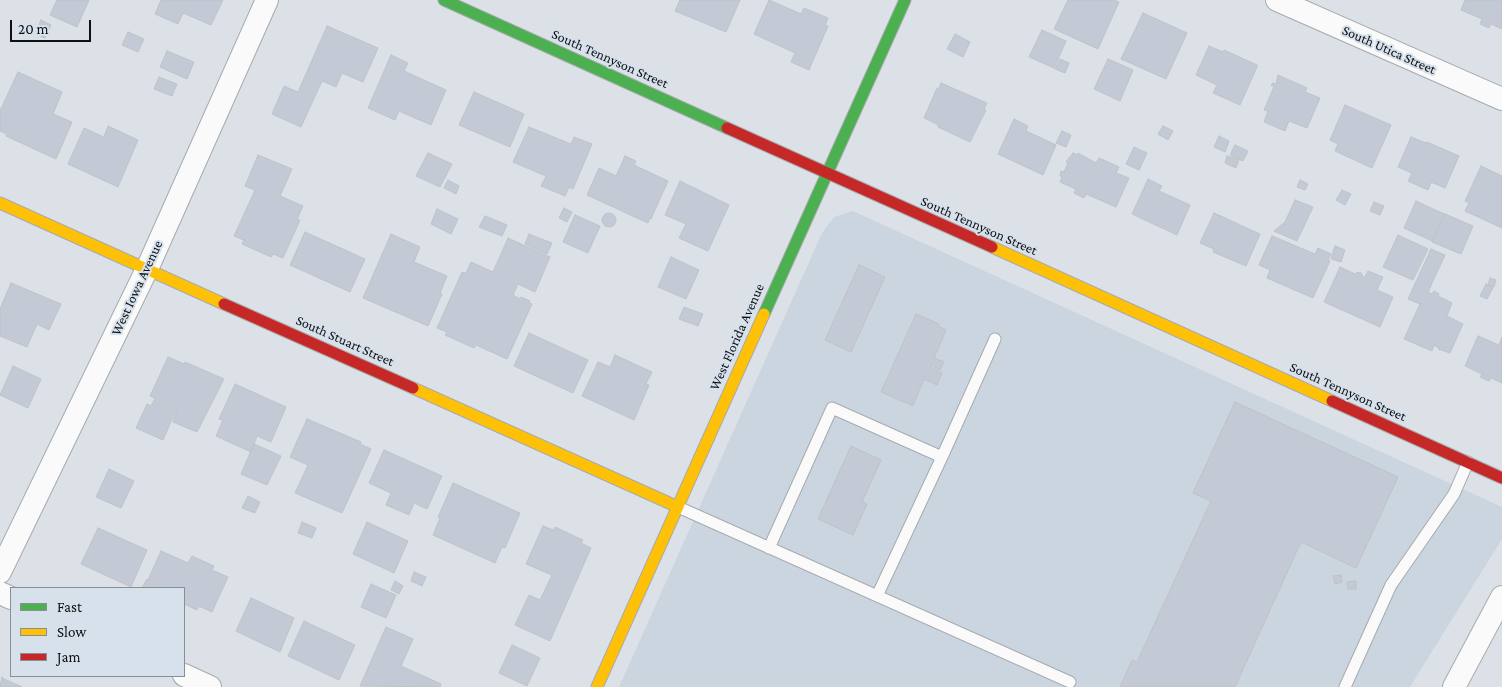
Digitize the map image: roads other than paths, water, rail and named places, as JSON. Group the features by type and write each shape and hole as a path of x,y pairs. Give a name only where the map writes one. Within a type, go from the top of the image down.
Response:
{"street":[{"name":"West Iowa Avenue","path":"0,572 147,269 267,0"},
{"name":"South Tennyson Street","path":"444,0 1502,478"},
{"name":"West Florida Avenue","path":"597,687 905,0"},
{"name":"South Utica Street","path":"1277,0 1502,99"},
{"name":"South Stuart Street","path":"0,203 678,507"},
{"path":"1454,687 1502,597"},
{"path":"185,675 210,687"}],"lane":[{"path":"877,596 996,338"},
{"path":"769,548 832,408 942,457"},
{"path":"1346,687 1392,585 1454,494 1468,462"},
{"path":"678,507 1070,682"}]}
